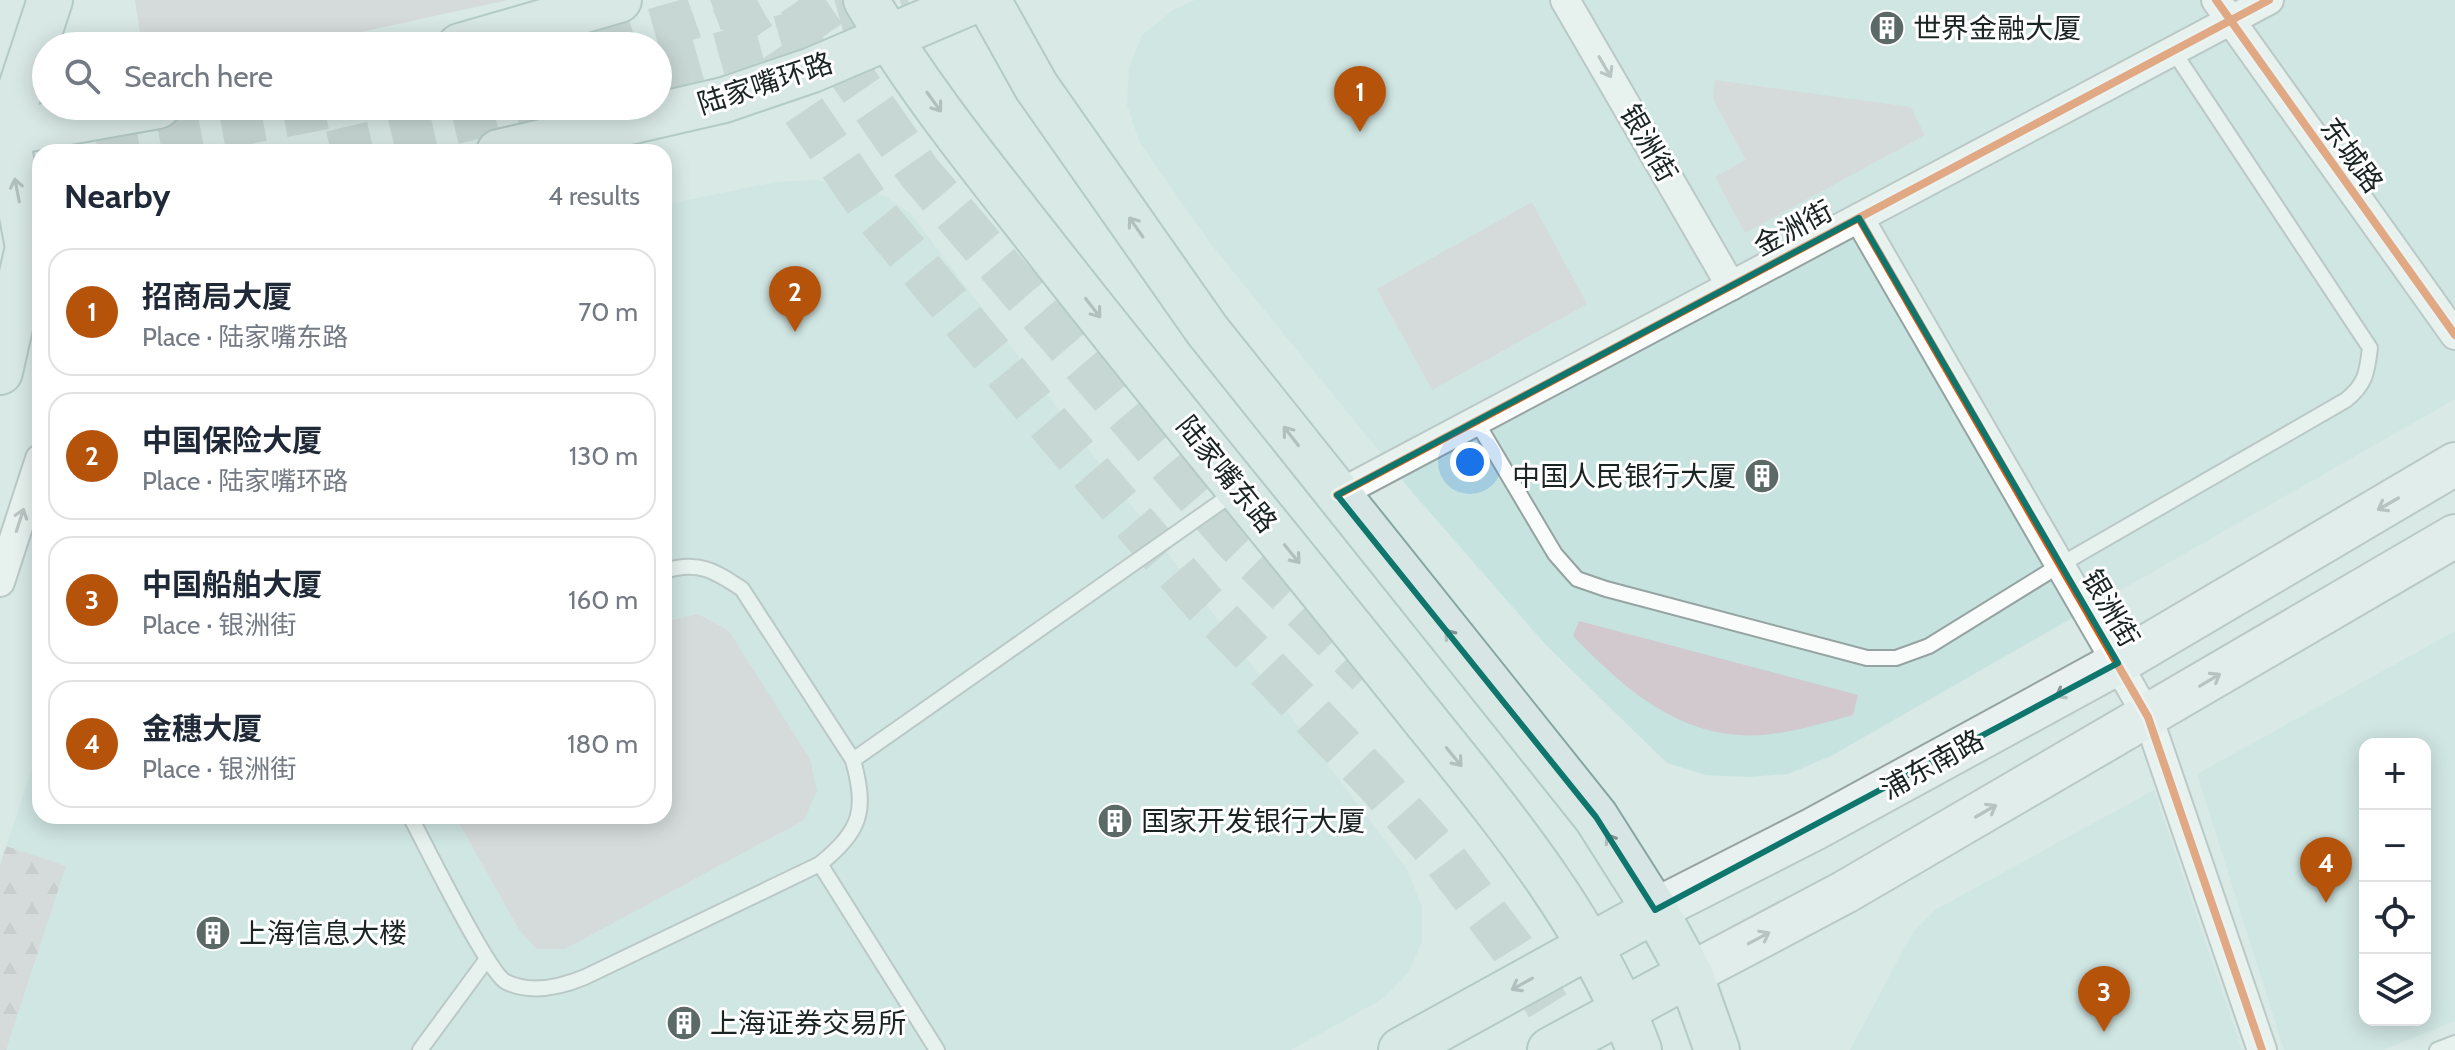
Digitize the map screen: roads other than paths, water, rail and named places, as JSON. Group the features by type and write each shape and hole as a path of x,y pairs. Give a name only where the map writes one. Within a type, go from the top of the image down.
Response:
{"main road":[{"path":"39,32 50,0"},
{"path":"512,32 619,0"},
{"name":"陆家嘴东路","path":"866,0 889,39 1015,209 1147,378 1536,858 1590,946 1624,1010 1639,1050"},
{"name":"陆家嘴环路","path":"672,112 724,100 812,70 976,0"},
{"path":"988,0 1036,86 1207,330 1596,817 1655,910 1690,974 1717,1050"},
{"path":"0,372 23,248 2,139 32,52"},
{"path":"2,139 92,120"},
{"name":"陆家嘴环路","path":"534,144 637,120"},
{"name":"浦东南路","path":"1401,1050 1655,910 1814,829 2118,663 2455,464"},
{"path":"1550,1050 1845,892 2455,536"}],"street":[{"name":"银洲街","path":"1565,0 1731,286"},
{"name":"金洲街","path":"1337,495 2174,52 2224,11 2269,0"},
{"name":"东城路","path":"2224,11 2455,335"},
{"name":"银洲街","path":"1859,218 2148,717 2262,1050"},
{"path":"0,582 32,484"}],"lane":[{"path":"1476,421 1555,554 1577,579 1867,658 1896,658 1929,646 2060,565 2346,400 2360,389 2370,348 2174,52"},
{"path":"853,760 1239,489"},
{"path":"414,824 487,959 505,982 537,988 561,987 820,864 844,845 859,817 860,788 853,760 742,589 716,572 682,565 672,568"},
{"path":"820,864 937,1050"},
{"path":"420,1050 487,959"},
{"path":"2437,1050 2455,1043"}],"tunnel":[{"path":"732,0 748,29 871,209 1038,411 1201,600 1377,783 1446,861 1512,948 1575,1050"},
{"path":"643,32 743,0"},
{"path":"799,0 919,172 1235,540 1368,674"},
{"path":"672,67 908,0"},
{"path":"140,144 264,120"},
{"path":"365,144 467,120"}],"place":[{"name":"世界金融大厦","path":"1887,28"},
{"name":"招商局大厦","path":"1360,132"},
{"name":"中国保险大厦","path":"795,332"},
{"name":"中国人民银行大厦","path":"1762,476"},
{"name":"国家开发银行大厦","path":"1115,821"},
{"name":"金穗大厦","path":"2326,903"},
{"name":"上海信息大楼","path":"213,933"},
{"name":"上海证券交易所","path":"684,1023"},
{"name":"中国船舶大厦","path":"2104,1032"}]}
